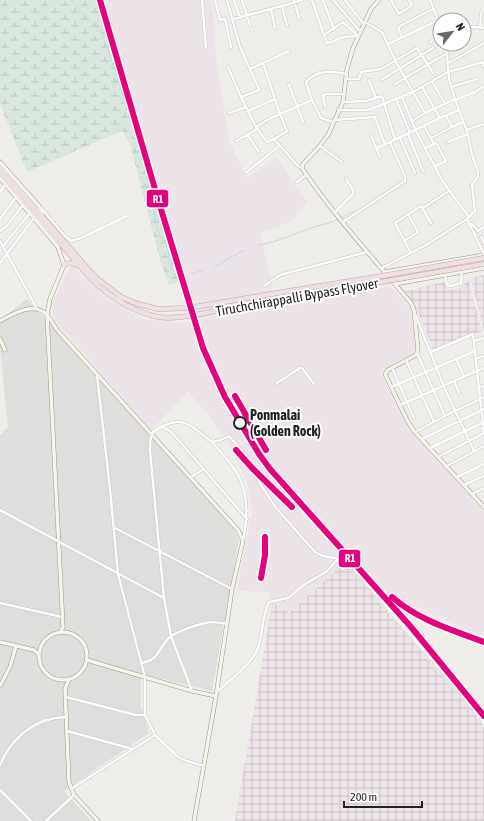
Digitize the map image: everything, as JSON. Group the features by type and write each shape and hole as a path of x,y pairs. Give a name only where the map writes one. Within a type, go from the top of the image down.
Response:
{"highway":[{"name":"Tiruchchirappalli Bypass Flyover","path":"0,168 105,292 119,302 138,311 160,317 190,316 484,264"},
{"name":"Tiruchchirappalli Bypass Flyover","path":"0,173 79,266 93,279 121,297 138,304 158,309 189,308 484,258"},
{"path":"64,265 70,263 79,266"}],"street":[{"path":"202,0 206,48"},
{"path":"215,0 220,20 225,19 231,47"},
{"path":"227,0 240,47 259,90 241,98"},
{"path":"234,0 240,18"},
{"path":"242,0 250,25"},
{"path":"232,19 302,0"},
{"path":"312,0 327,43 343,37 358,34"},
{"path":"323,0 334,29"},
{"path":"333,0 358,34"},
{"path":"345,0 364,22 381,30 395,60 425,113"},
{"path":"302,168 328,136 333,121 343,102 346,74 358,34 371,9 379,0"},
{"path":"391,0 399,14 412,5 409,0"},
{"path":"430,0 434,12"},
{"path":"295,1 299,18"},
{"path":"282,6 287,26"},
{"path":"271,9 275,28"},
{"path":"402,38 398,27 433,9"},
{"path":"480,28 481,14"},
{"path":"324,35 343,22 358,34"},
{"path":"388,44 432,26"},
{"path":"472,27 484,28"},
{"path":"447,64 484,44"},
{"path":"346,79 358,79 360,72 381,69 417,48 433,73"},
{"path":"381,80 432,49"},
{"path":"250,69 289,51"},
{"path":"382,268 411,253 468,218 475,211 472,185 478,176 478,171 472,155 467,132 451,87 447,64 447,53 395,84"},
{"path":"338,110 368,110 413,92 448,72 483,62 484,66"},
{"path":"228,67 256,128 267,142 287,131 263,63"},
{"path":"346,74 324,71 306,82 312,100 321,118 333,121 375,117 385,145"},
{"path":"451,87 477,78"},
{"path":"369,80 376,98"},
{"path":"432,81 445,104"},
{"path":"289,85 303,122"},
{"path":"412,120 484,86"},
{"path":"422,87 440,118"},
{"path":"325,106 323,96 325,94 344,94"},
{"path":"343,102 359,102 382,96 395,140"},
{"path":"385,272 484,254 468,218 443,182 416,131 402,97"},
{"path":"248,111 275,99"},
{"path":"396,99 423,171"},
{"path":"236,141 269,119 312,100"},
{"path":"229,114 246,107"},
{"path":"376,148 459,110"},
{"path":"446,115 452,127"},
{"path":"431,138 463,122"},
{"path":"448,142 484,124"},
{"path":"424,126 446,161 435,166"},
{"path":"247,134 259,152"},
{"path":"371,135 380,157"},
{"path":"400,138 415,174"},
{"path":"274,139 298,166 302,168 367,252 411,303 414,314 431,352 443,385 474,452"},
{"path":"343,222 405,181 405,176 390,142"},
{"path":"425,148 434,144"},
{"path":"247,172 279,146"},
{"path":"320,146 342,162"},
{"path":"0,162 71,241 81,238 127,216"},
{"path":"297,182 307,174"},
{"path":"0,178 58,247 64,265 50,299 47,315 62,617 63,627 67,633"},
{"path":"335,212 353,194 353,190 346,179"},
{"path":"0,192 5,185"},
{"path":"411,253 395,224 396,221 421,206 423,208 449,190"},
{"path":"0,219 16,197"},
{"path":"0,232 6,227 23,204"},
{"path":"39,206 43,217"},
{"path":"423,208 431,223"},
{"path":"3,246 30,212"},
{"path":"404,240 418,232 408,214"},
{"path":"0,263 34,218"},
{"path":"470,225 472,224 478,231 483,229"},
{"path":"481,237 484,243"},
{"path":"0,241 37,309"},
{"path":"264,286 280,275 367,252"},
{"path":"395,284 484,268"},
{"path":"445,275 447,285 451,286 460,283 462,272"},
{"path":"0,322 14,313 28,309 37,309 47,315 58,331 238,530 243,542"},
{"path":"414,314 418,350 417,353 446,416"},
{"path":"431,352 473,334 484,432 438,456"},
{"path":"474,341 484,338"},
{"path":"0,339 5,350"},
{"path":"391,387 475,351"},
{"path":"417,353 416,355 388,370 384,374 407,420 415,432 484,507"},
{"path":"475,360 484,356"},
{"path":"456,359 464,376"},
{"path":"406,360 434,422"},
{"path":"277,383 302,368 314,384"},
{"path":"392,368 414,418"},
{"path":"400,405 484,368"},
{"path":"97,374 118,574 145,677 145,715 155,735 178,756 184,760 204,766"},
{"path":"454,381 459,393"},
{"path":"478,388 484,386"},
{"path":"415,432 484,397"},
{"path":"422,439 482,410"},
{"path":"192,691 171,636 164,598 150,451 151,434 155,430 171,422 182,422 192,426 212,442 231,465 240,480 245,498 247,519 232,589 194,821"},
{"path":"430,448 483,422"},
{"path":"162,426 170,431 247,519"},
{"path":"212,442 229,436 250,460 255,476 276,508 289,524 315,552 323,556 346,560 350,563 467,700 484,723"},
{"path":"447,466 484,446"},
{"path":"457,477 484,464"},
{"path":"191,478 204,469"},
{"path":"464,486 484,476"},
{"path":"472,494 484,488"},
{"path":"0,510 164,598"},
{"path":"114,528 160,550 232,589"},
{"path":"216,694 253,656 257,648 269,602 288,598 305,584 326,572 339,559"},
{"path":"0,603 62,617"},
{"path":"141,663 149,662 153,659 171,636 194,626 211,622 226,624"},
{"path":"60,633 63,627"},
{"path":"60,633 67,633 75,636 82,642 86,651 87,660 82,671 75,677 69,679 57,679 51,677 44,671 40,662 42,647 49,638 60,633"},
{"path":"0,642 34,650 40,656"},
{"path":"0,686 10,667 16,646"},
{"path":"34,650 42,647"},
{"path":"87,660 192,691 216,694"},
{"path":"57,679 61,682 65,689"},
{"path":"69,679 65,689 69,782 74,795 98,821"},
{"path":"65,696 136,715 145,715"},
{"path":"0,765 14,741 30,728 56,717 66,717"},
{"path":"67,731 132,750"},
{"path":"71,789 155,735"},
{"path":"0,790 30,821"},
{"path":"46,821 74,795"}],"shaded area":[{"path":"97,0 212,0 217,65 229,140 247,178 276,157 308,202 290,222 260,233 273,291 273,308 390,286 410,308 416,348 413,353 383,369 381,373 407,426 484,512 484,637 428,613 398,597 387,605 348,561 345,562 289,613 278,605 272,604 269,593 237,590 252,513 248,485 228,443 211,418 188,392 151,430 55,321 51,305 71,267 75,268 104,297 143,319 176,323 190,322"},
{"path":"484,275 484,331 471,278"},
{"path":"468,280 482,332 474,333 433,349 416,307 405,291 444,282 448,289 459,289"},
{"path":"27,299 234,529 239,541 212,691 141,674 141,706 149,733 64,791 91,821 0,821 0,436 8,427 0,349 0,320"},
{"path":"345,562 484,727 484,821 235,821 272,604 278,605 289,613"}],"green space":[{"path":"0,0 96,0 179,282 169,285 160,260 130,144 122,131 27,172 0,104"}],"waterway":[{"path":"71,0 101,31 118,79 138,145 149,186 155,221 160,236 166,244 172,269 177,277"},
{"path":"341,218 354,211"},
{"path":"259,245 280,240 338,219"},
{"path":"214,267 244,250"},
{"path":"192,274 204,270"}],"transit line":[{"name":"R1","path":"100,0 203,348 225,397 259,454 270,469 411,627 484,716"},
{"name":"R1","path":"235,396 266,450"},
{"name":"R1","path":"236,450 292,507"},
{"name":"R1","path":"261,578 265,555 265,537"},
{"name":"R1","path":"392,597 402,605 424,618 448,629 484,642"}],"place":[{"name":"Ponmalai (Golden Rock)","path":"240,423"}]}
